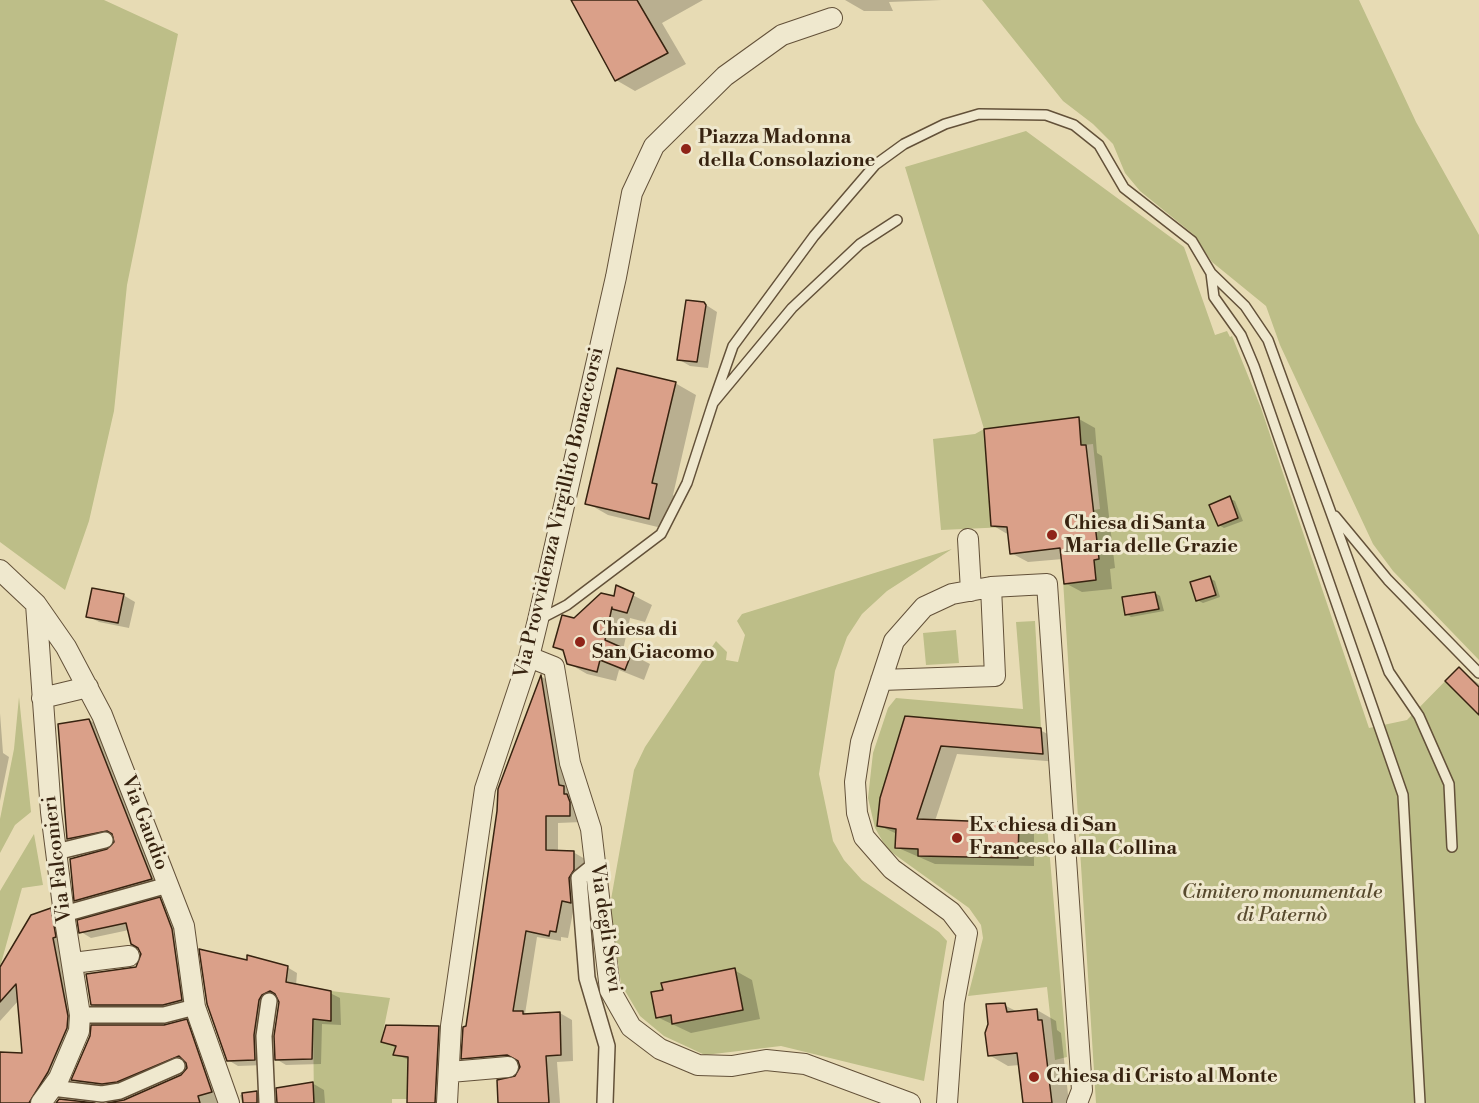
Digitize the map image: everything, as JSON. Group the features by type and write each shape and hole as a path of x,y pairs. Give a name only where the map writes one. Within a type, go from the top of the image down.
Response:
{"street":[{"name":"Via Provvidenza Virgillito Bonaccorsi","path":"447,1103 451,1026 485,789 529,657 616,277 632,193 654,146 725,75 782,35 832,18"},
{"path":"968,539 971,591"},
{"name":"Via Gaudio","path":"0,570 36,604 88,687 102,714 184,926 195,1007 229,1103"},
{"path":"947,1103 954,1003 968,938 963,926 951,912 892,869 864,837 857,813 855,782 861,742 894,641 924,607 952,594 991,587 1047,584 1082,1090 1077,1103"},
{"path":"881,680 995,676 991,587"},
{"name":"Via Falconieri","path":"36,604 56,852 80,1015 79,1031 46,1095"},
{"name":"Via degli Svevi","path":"529,657 554,667 570,763 591,829 610,990 619,1011 631,1027 679,1059 698,1065 732,1066 766,1060 805,1064 866,1095 910,1103"},
{"path":"42,698 88,687"},
{"path":"56,852 105,840"},
{"path":"595,865 579,878 587,978 607,1046 605,1103"},
{"path":"64,914 168,885"},
{"path":"73,963 129,956"},
{"path":"267,1103 264,1036 269,1001"},
{"path":"80,1015 164,1015 195,1007"},
{"path":"46,1095 102,1094 120,1091 177,1066"},
{"path":"450,1072 508,1067"}],"lane":[{"path":"538,620 567,605 661,534 687,483 733,346 814,236 875,165 904,144 945,124 979,114 1046,115 1074,125 1099,145 1124,188 1192,242 1211,273 1245,306 1268,340 1389,672 1419,716 1449,784 1452,847"},
{"path":"713,403 792,308 860,244 897,220"},
{"path":"1211,273 1214,297 1241,335 1254,366 1403,795 1420,1103"},
{"path":"1330,509 1388,580 1479,673"}],"green space":[{"path":"0,0 104,0 178,34 127,285 114,411 89,521 65,590 0,542"},
{"path":"982,0 1359,0 1416,122 1479,235 1479,660 1393,571 1373,544 1280,345 1266,306 1212,262 1193,234 1140,191 1125,173 1113,144 1093,124 1063,101"},
{"name":"Cimitero monumentale di Paternò","path":"1026,131 1184,247 1215,335 1227,331 1230,337 1232,336 1261,408 1369,728 1407,720 1459,667 1479,687 1479,1103 1096,1103 1062,564 1099,559 1094,510 1100,509 1093,444 1010,453 1007,527 941,530 933,439 975,434 984,429 905,167"},
{"path":"952,549 887,591 862,614 847,637 835,671 819,774 833,841 844,860 862,880 939,932 947,941 924,1081 781,1046 705,1055 664,1036 640,1016 621,984 610,905 634,770 645,747 716,641 727,652 726,660 738,662 745,635 737,621 742,614"},
{"path":"1035,621 1041,728 905,716 880,798 877,825 896,829 895,848 918,849 918,856 1018,857 1019,823 1047,824 1067,1057 1055,1060 1047,987 968,996 983,938 981,925 969,908 887,849 875,828 868,798 873,753 888,708 896,698 1023,709 1016,622"},
{"path":"956,630 959,663 926,665 923,633"},
{"path":"19,697 31,812 15,825 0,853 0,819 14,749"},
{"path":"34,834 43,885 22,888 0,967 0,891"},
{"path":"331,991 390,998 381,1042 396,1046 394,1055 408,1057 407,1099 392,1099 392,1103 314,1103 313,1020 331,1021"}],"building":[{"path":"571,0 637,0 668,53 615,81"},
{"path":"686,300 704,302 706,305 697,362 677,360"},
{"path":"617,368 676,382 652,483 657,484 649,519 585,504"},
{"path":"1079,417 1081,445 1086,445 1099,559 1094,560 1096,580 1064,584 1060,548 1010,554 1007,527 991,526 984,429"},
{"path":"1230,496 1238,518 1218,526 1209,505"},
{"path":"1210,576 1216,595 1196,601 1190,582"},
{"name":"Chiesa di San Giacomo","path":"616,585 634,593 627,613 612,609 612,607 605,640 632,652 625,670 600,660 597,672 567,664 563,650 553,647 562,615 574,618 601,593 614,596"},
{"path":"92,588 124,594 118,623 86,617"},
{"path":"1155,592 1159,609 1125,615 1122,597"},
{"path":"1459,667 1479,687 1479,715 1445,681"},
{"path":"541,675 559,785 564,786 564,794 567,794 570,802 570,816 546,816 546,850 574,851 574,870 569,878 571,903 562,901 556,932 550,931 549,936 526,931 513,1011 523,1011 523,1014 560,1012 561,1055 546,1056 549,1103 498,1103 497,1080 515,1076 520,1067 518,1061 507,1055 461,1059 463,1027 466,1026 497,811 498,789"},
{"path":"905,716 1041,728 1043,754 941,746 917,819 1019,823 1018,858 918,856 918,849 895,848 896,829 877,826 880,798"},
{"path":"89,719 152,879 74,901 70,859 107,849 114,842 112,834 107,831 67,839 58,724"},
{"path":"160,897 172,929 182,1000 163,1005 91,1005 86,974 136,967 141,954 138,948 131,944 126,923 79,933 77,920"},
{"path":"51,908 56,937 53,938 68,1016 67,1028 48,1072 29,1103 0,1103 0,1052 22,1053 16,984 0,1002 0,967 31,915"},
{"path":"199,949 247,960 247,955 288,966 286,982 331,991 331,1021 313,1019 312,1059 275,1060 274,1036 279,1002 275,994 270,991 262,995 259,1000 254,1035 255,1060 227,1061 207,1004"},
{"path":"735,968 743,1010 672,1024 671,1015 656,1018 651,992 663,990 661,983"},
{"name":"Chiesa di Cristo al Monte","path":"1005,1003 1007,1012 1037,1009 1038,1020 1042,1020 1052,1103 1023,1103 1017,1053 988,1056 985,1033 988,1024 986,1004"},
{"path":"187,1019 212,1092 198,1096 200,1103 107,1103 124,1100 181,1075 187,1068 186,1063 179,1056 117,1082 102,1084 71,1080 90,1036 91,1025 164,1025"},
{"path":"386,1025 439,1026 435,1103 407,1103 408,1057 393,1055 396,1046 381,1042"},
{"path":"313,1082 314,1103 277,1103 276,1088"},
{"path":"257,1091 257,1103 243,1103 242,1093"},
{"path":"59,1099 95,1103 56,1103"}],"place":[{"name":"Piazza Madonna della Consolazione","path":"686,149"},
{"name":"Chiesa di Santa Maria delle Grazie","path":"1052,535"},
{"name":"Chiesa di San Giacomo","path":"580,642"},
{"name":"Ex chiesa di San Francesco alla Collina","path":"957,838"},
{"name":"Chiesa di Cristo al Monte","path":"1034,1077"}]}
